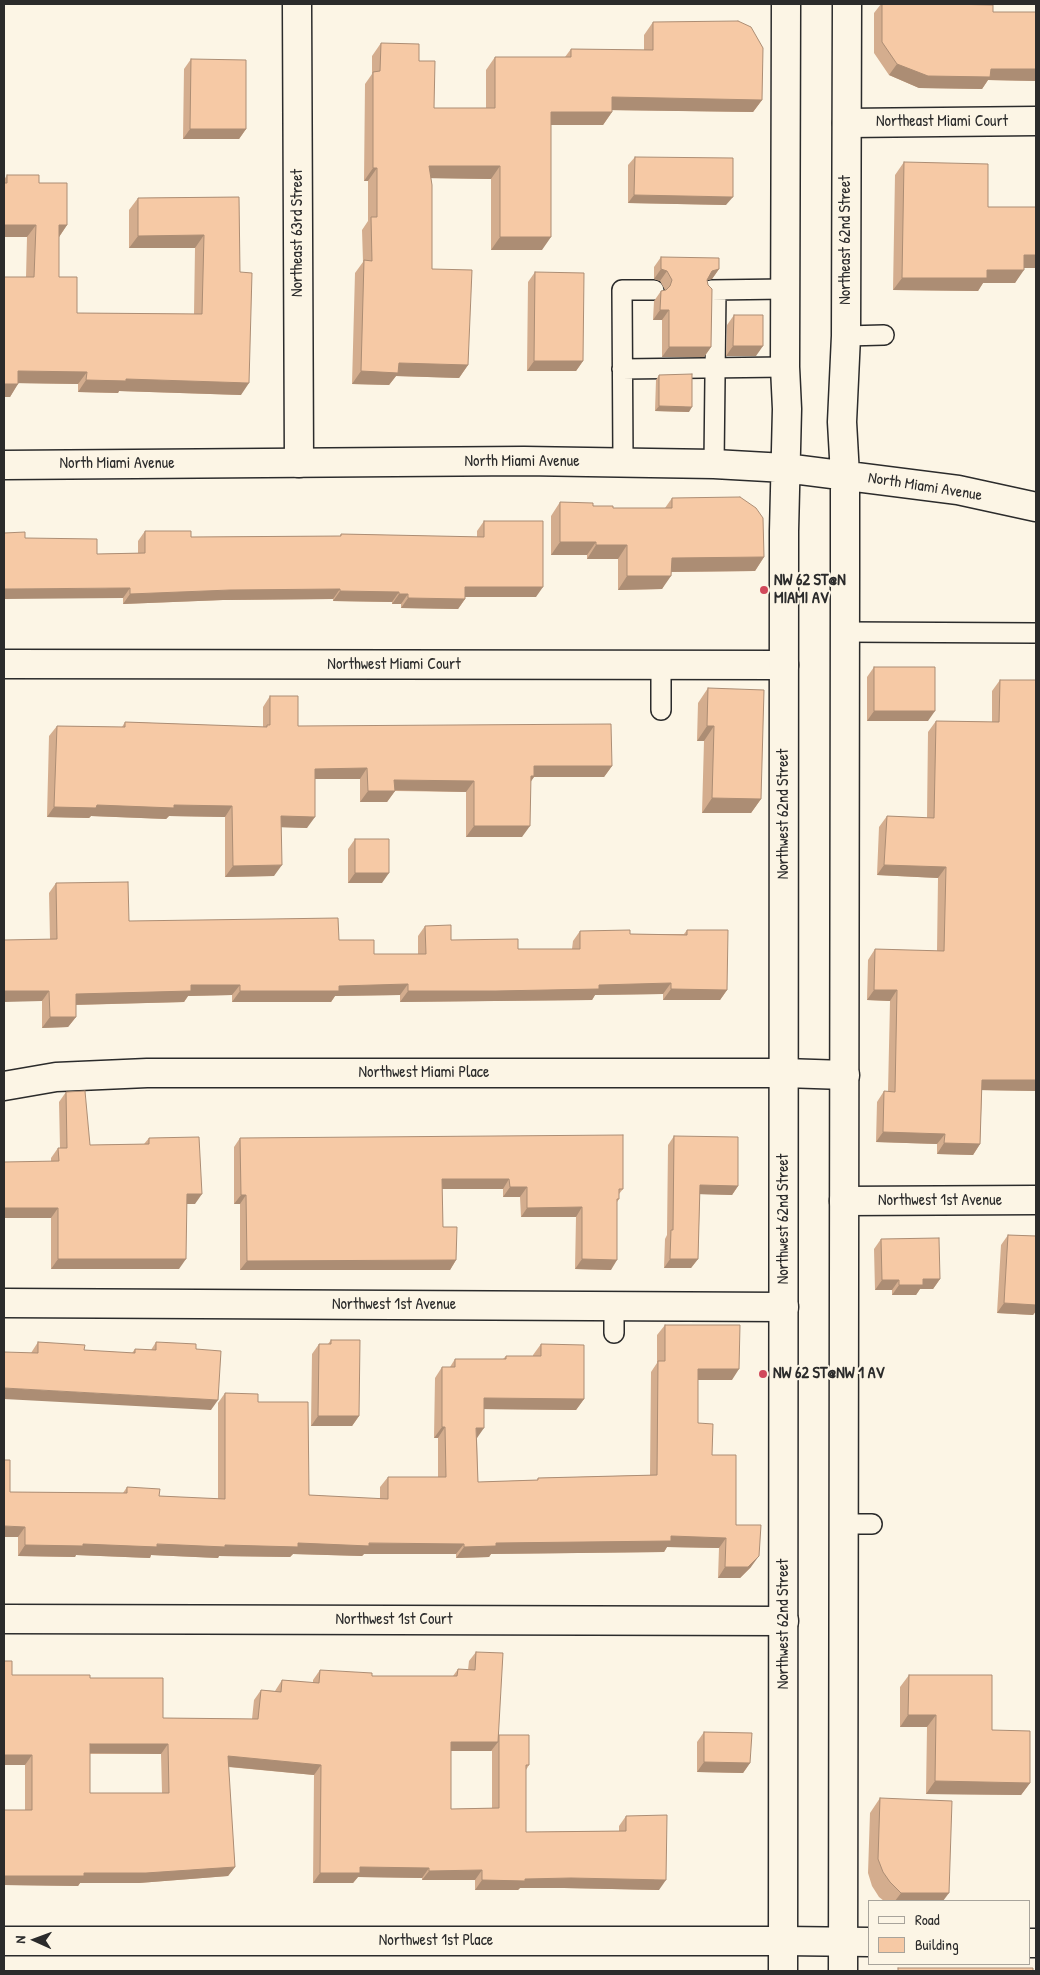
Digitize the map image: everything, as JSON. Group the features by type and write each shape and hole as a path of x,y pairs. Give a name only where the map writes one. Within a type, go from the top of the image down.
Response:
{"main road":[{"name":"Northeast 63rd Street","path":"297,4 299,463"},
{"path":"785,468 787,409 785,367 786,4"},
{"name":"Northeast 62nd Street","path":"845,475 842,422 846,336 847,4"},
{"name":"Northeast Miami Court","path":"847,123 1036,121"},
{"name":"North Miami Avenue","path":"4,465 623,462 714,464 785,468 958,490 1036,507"},
{"name":"Northwest 62nd Street","path":"784,1971 785,468"},
{"path":"843,1971 856,1942 844,1524 845,475"},
{"name":"Northwest Miami Court","path":"4,664 784,665"},
{"name":"Northwest Miami Place","path":"4,1086 56,1077 147,1073 784,1073 845,1076"},
{"name":"Northwest 1st Avenue","path":"844,1201 1036,1200"},
{"name":"Northwest 1st Avenue","path":"4,1303 784,1307"},
{"name":"Northwest 1st Court","path":"4,1619 784,1621"},
{"name":"Northwest 1st Place","path":"4,1941 856,1942"}],"lane":[{"path":"714,464 714,290 785,289"},
{"path":"623,462 622,290 654,290"},
{"path":"846,336 884,336"},
{"path":"622,369 785,367"},
{"path":"845,632 1036,633"},
{"path":"661,665 661,710"},
{"path":"614,1306 614,1333"},
{"path":"844,1524 872,1524"}],"building":[{"path":"882,4 993,5 993,12 1036,12 1036,69 991,69 990,77 928,76 897,64 882,42"},
{"path":"738,21 751,27 763,48 762,100 612,97 612,112 551,112 551,237 500,237 500,166 429,166 432,185 432,269 472,270 468,365 399,363 398,373 361,371 364,260 372,261 371,217 377,217 377,168 373,168 373,72 380,71 381,43 419,44 419,61 435,61 434,108 495,108 495,57 571,57 571,49 653,50 653,22"},
{"path":"191,59 246,60 246,129 190,129"},
{"path":"635,157 733,158 733,197 634,195"},
{"path":"904,162 988,164 988,207 1036,207 1036,255 1024,255 1024,270 987,270 987,278 902,278"},
{"path":"7,175 39,175 39,183 67,183 67,225 59,225 59,277 77,277 77,313 202,314 204,235 138,236 138,198 239,197 240,272 252,273 249,383 126,379 126,381 86,380 87,372 18,371 18,384 4,384 4,277 34,277 36,225 4,225 4,183 7,183"},
{"path":"661,257 719,258 719,269 712,271 707,280 708,285 712,289 711,347 669,347 669,310 660,310 661,291 666,290 670,286 672,280 667,271 661,269"},
{"path":"535,272 584,273 583,361 534,361"},
{"path":"734,315 763,315 763,346 733,346"},
{"path":"692,374 692,407 659,406 659,375"},
{"path":"740,497 756,508 763,518 764,557 672,558 671,576 627,576 627,545 596,545 596,542 560,542 560,502 593,503 593,506 613,506 613,508 672,508 672,498"},
{"path":"484,521 543,521 543,587 465,587 465,599 408,598 408,594 399,594 399,592 340,591 340,589 230,590 130,594 130,588 4,589 4,533 25,532 25,538 97,539 97,554 145,553 145,531 191,531 191,537 341,536 341,534 484,537"},
{"path":"874,667 935,667 935,711 874,711"},
{"path":"1000,680 1036,680 1036,1080 982,1080 980,1144 944,1143 945,1134 883,1132 884,1091 895,1092 897,990 874,990 875,949 944,951 946,867 884,865 887,816 934,818 936,721 999,722"},
{"path":"708,688 764,690 761,799 712,798 714,726 707,726"},
{"path":"270,696 298,696 298,726 611,724 612,766 534,766 534,776 531,776 530,826 474,826 474,781 394,780 395,791 368,791 367,768 315,769 315,817 281,816 282,865 233,866 232,806 174,805 174,808 97,805 96,808 54,807 57,726 125,727 125,722 267,727 267,725 270,725"},
{"path":"355,839 389,839 389,873 355,873"},
{"path":"128,882 129,921 338,918 339,940 374,940 374,954 426,954 425,926 451,925 451,940 518,939 518,949 580,949 580,931 630,930 630,934 687,935 687,930 728,930 727,990 671,989 671,983 599,985 599,989 496,991 408,991 408,984 339,986 339,991 240,991 240,985 191,985 191,991 76,994 76,1017 50,1017 49,991 4,991 4,940 57,939 56,883"},
{"path":"85,1091 90,1145 149,1144 149,1138 199,1137 202,1194 187,1194 186,1259 58,1259 58,1208 4,1208 4,1162 59,1161 58,1148 67,1148 66,1092"},
{"path":"623,1135 623,1189 619,1189 619,1199 617,1199 617,1260 582,1259 582,1207 527,1208 527,1187 510,1187 509,1179 442,1179 443,1227 457,1227 456,1260 247,1261 246,1195 241,1195 240,1138"},
{"path":"674,1136 738,1137 738,1186 700,1185 698,1259 670,1259 671,1230 673,1230"},
{"path":"1008,1235 1036,1236 1036,1305 1004,1303"},
{"path":"939,1238 940,1279 923,1279 923,1285 899,1285 899,1280 882,1280 881,1239"},
{"path":"665,1325 740,1325 739,1369 698,1369 698,1423 713,1424 712,1455 736,1455 736,1525 761,1525 759,1556 748,1567 725,1567 726,1538 671,1536 671,1541 496,1543 496,1546 464,1547 464,1544 369,1543 369,1546 298,1543 298,1547 225,1545 225,1547 157,1544 157,1547 83,1544 83,1546 25,1545 25,1527 4,1526 4,1460 10,1460 10,1492 127,1493 127,1487 160,1489 159,1496 225,1499 225,1393 258,1394 258,1402 308,1402 309,1495 388,1499 388,1477 446,1477 445,1427 442,1427 442,1367 455,1367 455,1359 506,1359 506,1356 541,1356 541,1344 584,1345 584,1399 484,1398 484,1428 476,1428 478,1482 538,1480 538,1478 657,1475 658,1361 665,1361"},
{"path":"331,1340 360,1340 359,1416 318,1416 319,1344 331,1344"},
{"path":"38,1342 85,1345 84,1350 135,1353 135,1349 156,1350 156,1342 196,1344 196,1349 221,1351 218,1400 4,1388 4,1352 38,1353"},
{"path":"476,1652 503,1653 498,1742 451,1742 451,1809 499,1808 499,1735 529,1735 529,1765 526,1765 526,1832 626,1831 626,1816 667,1815 666,1880 571,1878 525,1879 525,1881 482,1880 482,1870 429,1871 429,1868 360,1867 360,1873 320,1873 321,1765 228,1756 235,1867 146,1873 84,1873 84,1876 4,1876 4,1810 32,1810 32,1755 4,1755 4,1661 12,1661 12,1675 90,1675 90,1678 163,1678 163,1718 258,1719 261,1690 281,1692 282,1680 319,1683 320,1670 372,1673 372,1676 457,1676 458,1669 475,1670","holes":["90,1744 168,1744 169,1793 90,1793"]},
{"path":"909,1675 992,1675 992,1730 1030,1731 1030,1783 935,1781 936,1715 908,1715"},
{"path":"704,1732 752,1733 750,1763 704,1762"},
{"path":"880,1798 952,1801 949,1893 901,1893 890,1882 883,1872 878,1859"},
{"path":"898,1968 1033,1968 1033,1971 898,1971"}],"place":[{"name":"NW 62 ST@N MIAMI AV","path":"764,590"},
{"name":"NW 62 ST@NW 1 AV","path":"763,1374"}]}
